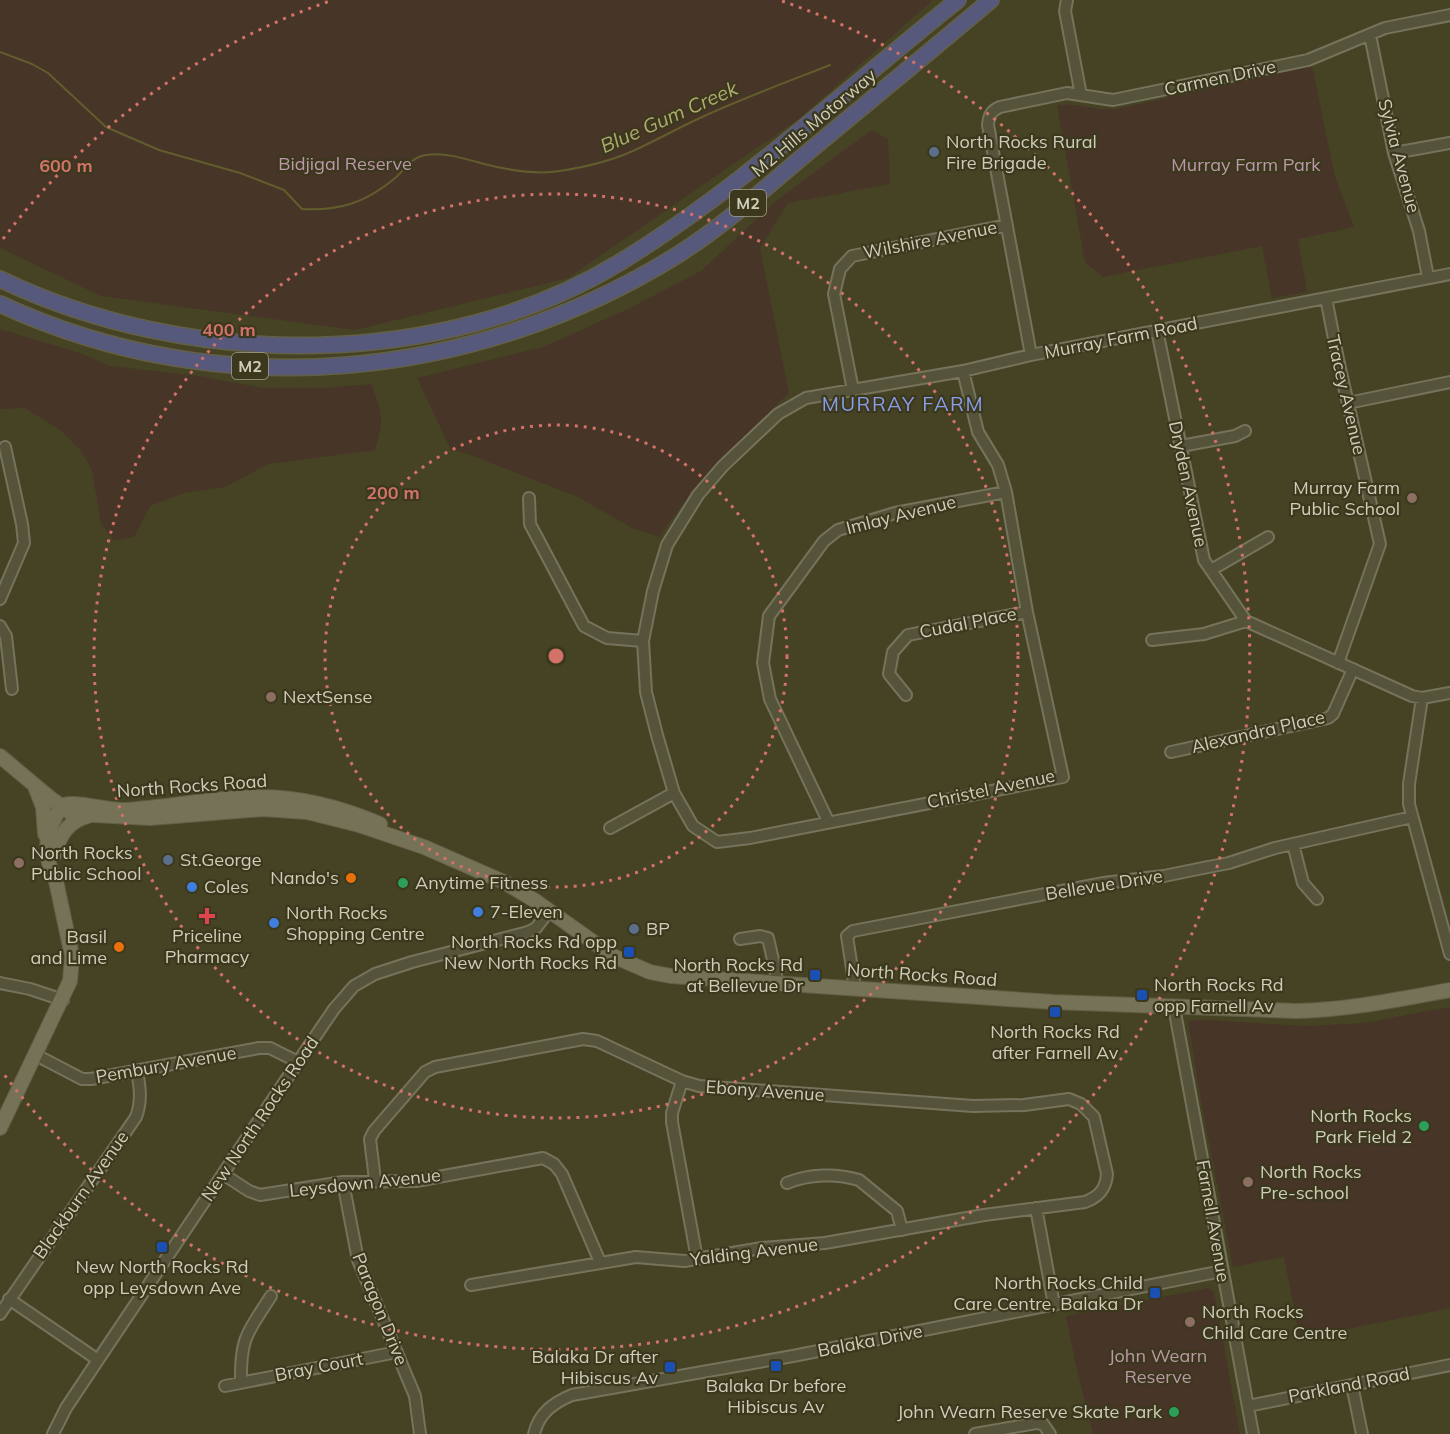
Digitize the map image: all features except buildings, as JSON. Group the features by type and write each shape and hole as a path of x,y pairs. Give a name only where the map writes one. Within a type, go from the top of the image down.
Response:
{"highway":[{"name":"M2 Hills Motorway","path":"0,304 53,326 141,351 238,366 291,368 379,363 445,352 505,335 543,322 609,293 654,269 712,231 991,0"},
{"name":"M2 Hills Motorway","path":"0,279 56,303 112,322 194,339 251,344 324,345 379,341 447,330 543,300 620,262 666,232 769,157 957,1"}],"main road":[{"path":"0,756 35,786 63,805"},
{"path":"0,1128 63,1000 69,985 72,966 56,881 50,870 43,807 35,786"},
{"name":"North Rocks Road","path":"63,805 75,803 102,809 127,810 241,798 296,799 324,804 362,816 402,833 424,847"},
{"path":"47,839 51,822 63,805"},
{"path":"56,881 58,871 54,841 62,817 63,805"},
{"name":"North Rocks Road","path":"63,805 71,813 88,816 150,818 246,809 294,810 359,825 424,847 504,882 599,947 650,972 688,977 1053,1002 1313,1011 1450,990"},
{"path":"55,854 63,832 74,822 88,816"}],"street":[{"path":"1067,0 1065,11 1081,95"},
{"name":"Carmen Drive","path":"989,115 1000,107 1066,93 1113,100 1308,60 1385,28 1450,15"},
{"name":"Sylvia Avenue","path":"1370,35 1394,153 1419,231 1428,277"},
{"name":"Murray Farm Road","path":"989,115 988,125 1031,355 1450,274"},
{"path":"1394,153 1450,143"},
{"name":"Wilshire Avenue","path":"853,390 834,294 840,269 852,255 1007,225"},
{"name":"Tracey Avenue","path":"1326,298 1329,322 1380,544 1338,663"},
{"name":"Dryden Avenue","path":"1157,330 1204,560 1245,621"},
{"name":"Christel Avenue","path":"963,371 978,432 998,465 1006,492 1027,612 1063,777 750,838 717,842 693,826 674,793 646,692 643,641 653,591 667,545 703,489 723,466 778,414 806,398 963,371 1031,355"},
{"path":"1348,403 1450,382"},
{"path":"1181,446 1235,436 1245,431"},
{"path":"0,599 24,543 5,447"},
{"name":"Imlay Avenue","path":"828,821 770,699 763,663 769,616 824,541 838,530 895,513 1006,492"},
{"path":"529,498 530,524 584,626 607,638 643,641"},
{"path":"1211,570 1268,537"},
{"name":"Cudal Place","path":"906,695 889,674 893,652 908,635 1027,612"},
{"path":"1152,640 1204,634 1245,621 1412,696 1422,698 1450,693"},
{"path":"0,626 6,636 12,689"},
{"name":"Alexandra Place","path":"1171,753 1328,718 1333,714 1353,669"},
{"path":"1422,698 1409,784 1409,804 1450,954"},
{"path":"610,828 674,793"},
{"name":"Bellevue Drive","path":"855,988 847,936 853,931 1103,883 1164,876 1229,863 1293,844 1412,817"},
{"path":"1293,844 1303,883 1317,899"},
{"name":"New North Rocks Road","path":"53,1434 66,1408 298,1062 354,986 365,979 412,962 528,932 536,928 549,911"},
{"path":"740,939 760,936 768,938 776,983"},
{"path":"0,983 30,989 63,1000"},
{"name":"Farnell Avenue","path":"1174,1007 1253,1434"},
{"name":"Ebony Avenue","path":"375,1180 370,1139 374,1131 425,1072 435,1067 590,1039 682,1081 699,1086 973,1106 1024,1105 1069,1099 1081,1104 1091,1112 1096,1122 1107,1174 1105,1186 1098,1196 1084,1202 1036,1208"},
{"name":"Pembury Avenue","path":"36,1055 82,1079 259,1048 270,1048 298,1062"},
{"name":"Blackburn Avenue","path":"0,1314 136,1117 141,1095 137,1071"},
{"path":"682,1081 672,1113 672,1122 697,1259"},
{"name":"Leysdown Avenue","path":"223,1174 249,1191 260,1195 343,1182 416,1181 550,1156 562,1174 600,1262"},
{"path":"787,1183 808,1176 859,1180 897,1211 902,1230"},
{"name":"Paragon Drive","path":"343,1182 358,1260 415,1396 420,1434"},
{"path":"1036,1208 1054,1305"},
{"name":"Yalding Avenue","path":"471,1285 644,1256 684,1261 762,1248 825,1243 1036,1208"},
{"name":"Balaka Drive","path":"534,1434 548,1409 572,1395 793,1356 1222,1271"},
{"path":"241,1382 240,1357 244,1340 271,1296"},
{"path":"9,1299 98,1360"},
{"name":"Bray Court","path":"225,1386 397,1352"},
{"name":"Parkland Road","path":"1248,1406 1450,1365"},
{"path":"1352,1385 1362,1434"},
{"path":"975,1434 1036,1423 1043,1424 1050,1434"}],"green space":[{"name":"Bidjigal Reserve","path":"0,0 933,0 800,118 568,278 355,330 101,296 0,248"},
{"name":"Murray Farm Park","path":"1312,66 1335,177 1354,227 1298,239 1307,292 1272,298 1262,246 1103,277 1085,262 1057,105 1116,109"},
{"path":"872,130 888,139 890,184 788,203 760,248 789,393 704,480 659,537 632,528 578,497 468,454 451,450 417,378 543,347 628,309 701,271 776,201"},
{"path":"0,329 83,354 110,366 199,376 262,388 326,388 371,384 381,417 375,450 268,464 225,487 184,493 150,506 134,537 114,541 101,523 92,470 81,451 60,430 25,408 0,409"},
{"path":"1450,1007 1450,1308 1300,1339 1284,1257 1233,1267 1188,1021 1210,1020 1305,1026 1363,1023"},
{"name":"John Wearn Reserve","path":"1208,1288 1214,1292 1240,1434 1093,1434 1066,1316"}],"waterway":[{"name":"Blue Gum Creek","path":"0,52 32,64 48,73 106,127 159,150 240,173 284,190 302,209 328,209 362,200 383,187 412,161 426,155 448,155 503,168 532,172 560,171 598,163 635,150 732,104 830,65"}],"place":[{"name":"North Rocks Rural Fire Brigade","path":"934,152"},
{"name":"Murray Farm Public School","path":"1412,498"},
{"name":"NextSense","path":"271,697"},
{"name":"St.George","path":"168,860"},
{"name":"North Rocks Public School","path":"19,863"},
{"name":"Nando's","path":"351,878"},
{"name":"Anytime Fitness","path":"403,883"},
{"name":"Coles","path":"192,887"},
{"name":"7-Eleven","path":"478,912"},
{"name":"Priceline Pharmacy","path":"207,916"},
{"name":"North Rocks Shopping Centre","path":"274,923"},
{"name":"BP","path":"634,929"},
{"name":"Basil and Lime","path":"119,947"},
{"name":"North Rocks Rd opp New North Rocks Rd","path":"629,952"},
{"name":"North Rocks Rd at Bellevue Dr","path":"815,975"},
{"name":"North Rocks Rd opp Farnell Av","path":"1142,995"},
{"name":"North Rocks Rd after Farnell Av","path":"1055,1012"},
{"name":"North Rocks Park Field 2","path":"1424,1126"},
{"name":"North Rocks Pre-school","path":"1248,1182"},
{"name":"New North Rocks Rd opp Leysdown Ave","path":"162,1247"},
{"name":"North Rocks Child Care Centre, Balaka Dr","path":"1155,1293"},
{"name":"North Rocks Child Care Centre","path":"1190,1322"},
{"name":"Balaka Dr before Hibiscus Av","path":"776,1366"},
{"name":"Balaka Dr after Hibiscus Av","path":"670,1367"},
{"name":"John Wearn Reserve Skate Park","path":"1174,1412"}],"district":[{"name":"MURRAY FARM","path":"903,404"}]}
